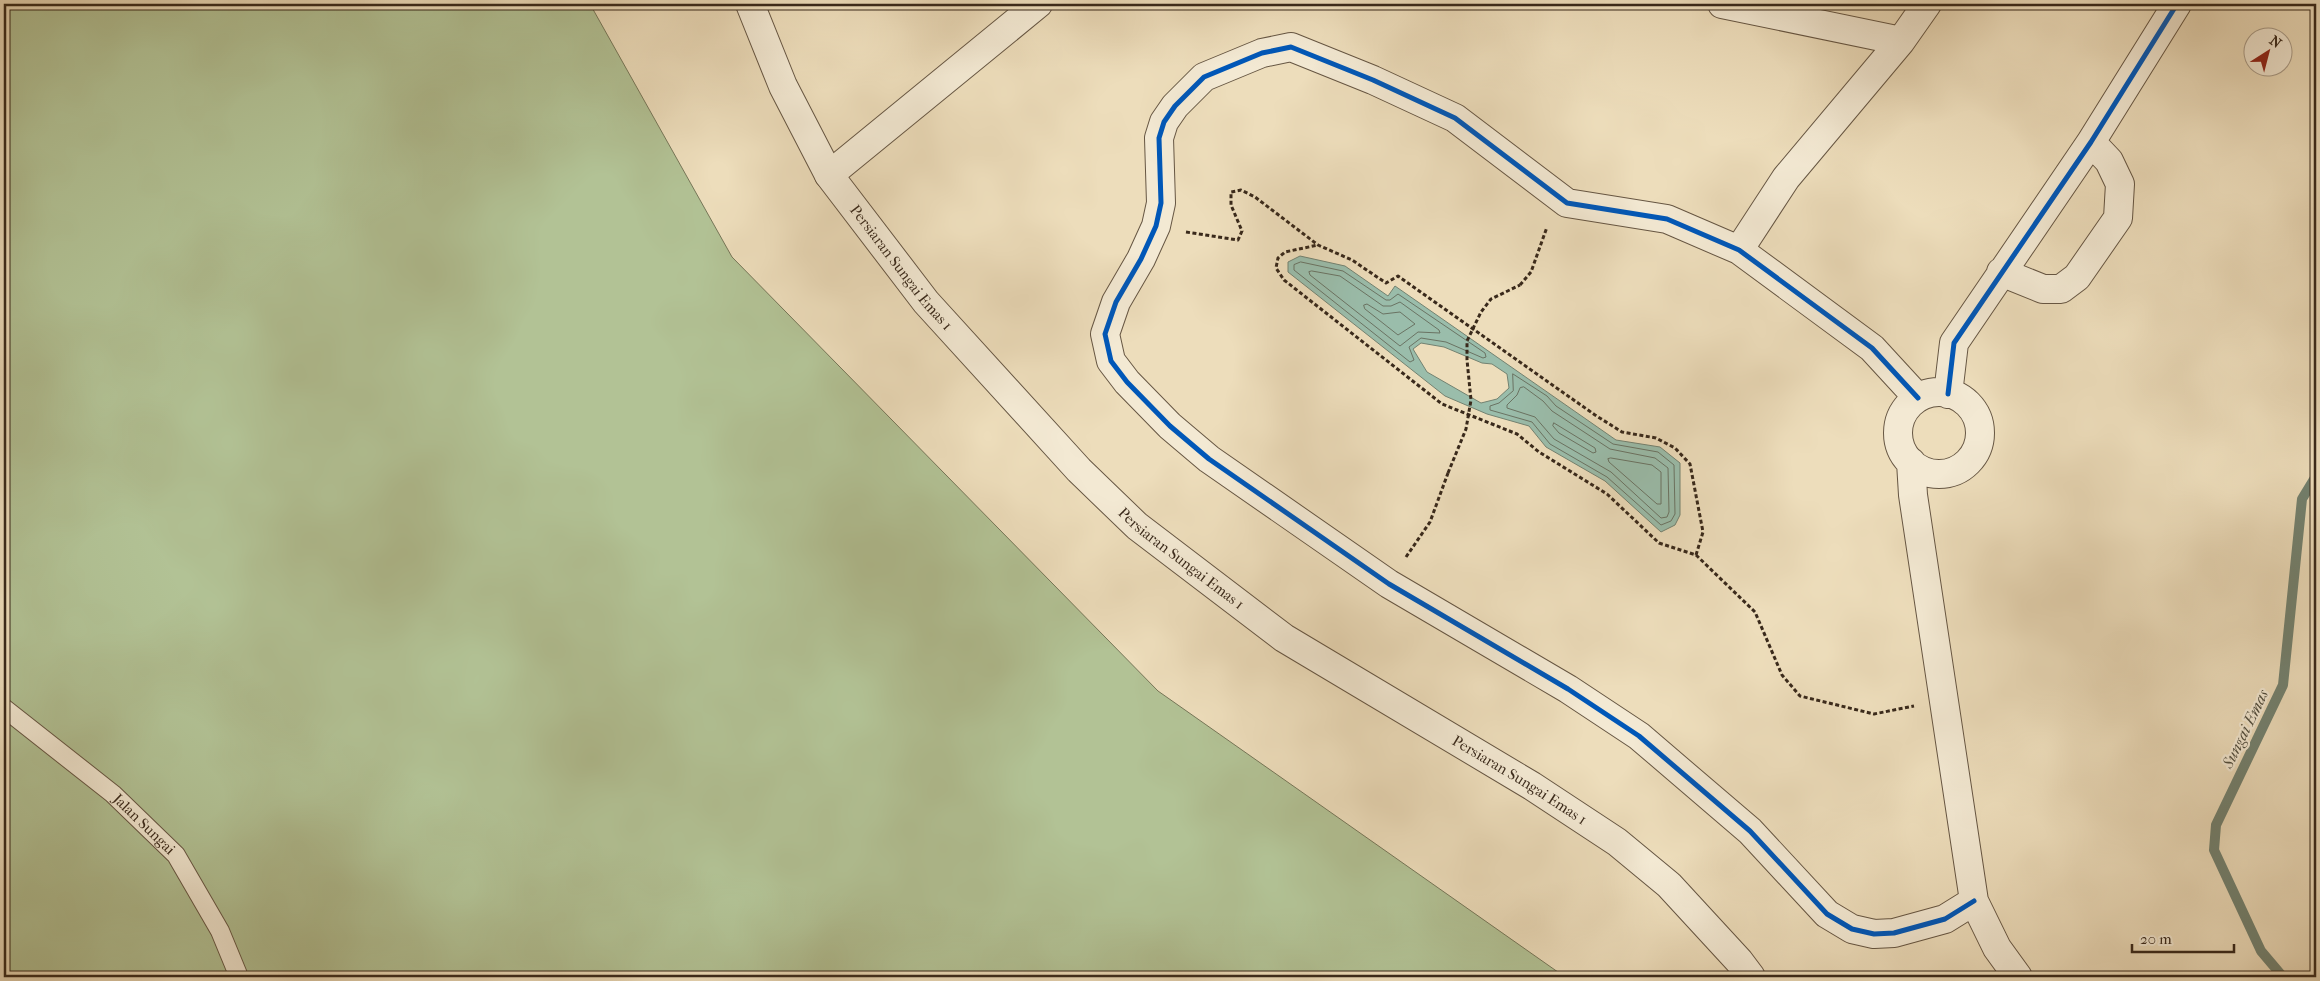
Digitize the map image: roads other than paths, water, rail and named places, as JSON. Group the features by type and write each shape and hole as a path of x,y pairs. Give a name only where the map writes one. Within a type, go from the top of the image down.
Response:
{"street":[{"name":"Persiaran Sungai Emas 1","path":"750,4 783,86 829,175 926,302 1079,470 1138,526 1284,638 1532,786 1617,842 1669,885 1740,961 1751,977"},
{"path":"829,175 1038,4"},
{"path":"1722,4 1901,41"},
{"path":"1739,250 1786,178 1901,41 1927,4"},
{"path":"1948,394 1954,343 2091,142 2177,4"},
{"path":"1918,398 1872,348 1739,250 1667,219 1567,203 1455,118 1373,80 1290,47 1262,53 1204,77 1175,106 1164,122 1159,138 1161,203 1156,226 1142,259 1116,302 1105,334 1111,361 1127,382 1170,426 1209,459 1389,584 1568,689 1639,736 1750,831 1827,914 1852,929 1874,934 1894,933 1945,919 1974,901"},
{"path":"2001,272 2043,289 2061,289 2077,277 2118,218 2120,184 2109,161 2091,142"},
{"path":"1928,394 1948,394 1968,404 1976,415 1980,429 1979,443 1974,456 1964,466 1944,474 1923,470 1911,462 1903,451 1899,437 1899,423 1905,410 1918,398 1928,394"},
{"path":"1911,462 1913,495 1942,701 1974,901 1997,948 2018,977"}],"lane":[{"name":"Jalan Sungai","path":"4,708 113,794 176,855 220,931 239,977"}],"water":[{"path":"1300,256 1345,266 1388,296 1395,286 1616,440 1660,447 1680,463 1680,515 1675,525 1661,532 1605,481 1546,447 1529,426 1487,414 1445,396 1288,272 1288,262","holes":["1421,343 1444,347 1482,363 1492,364 1507,374 1509,388 1497,399 1481,403 1427,372 1413,349"]}],"waterway":[{"name":"Sungai Emas","path":"2283,977 2261,951 2214,850 2216,825 2283,685 2302,499 2316,476"}]}
